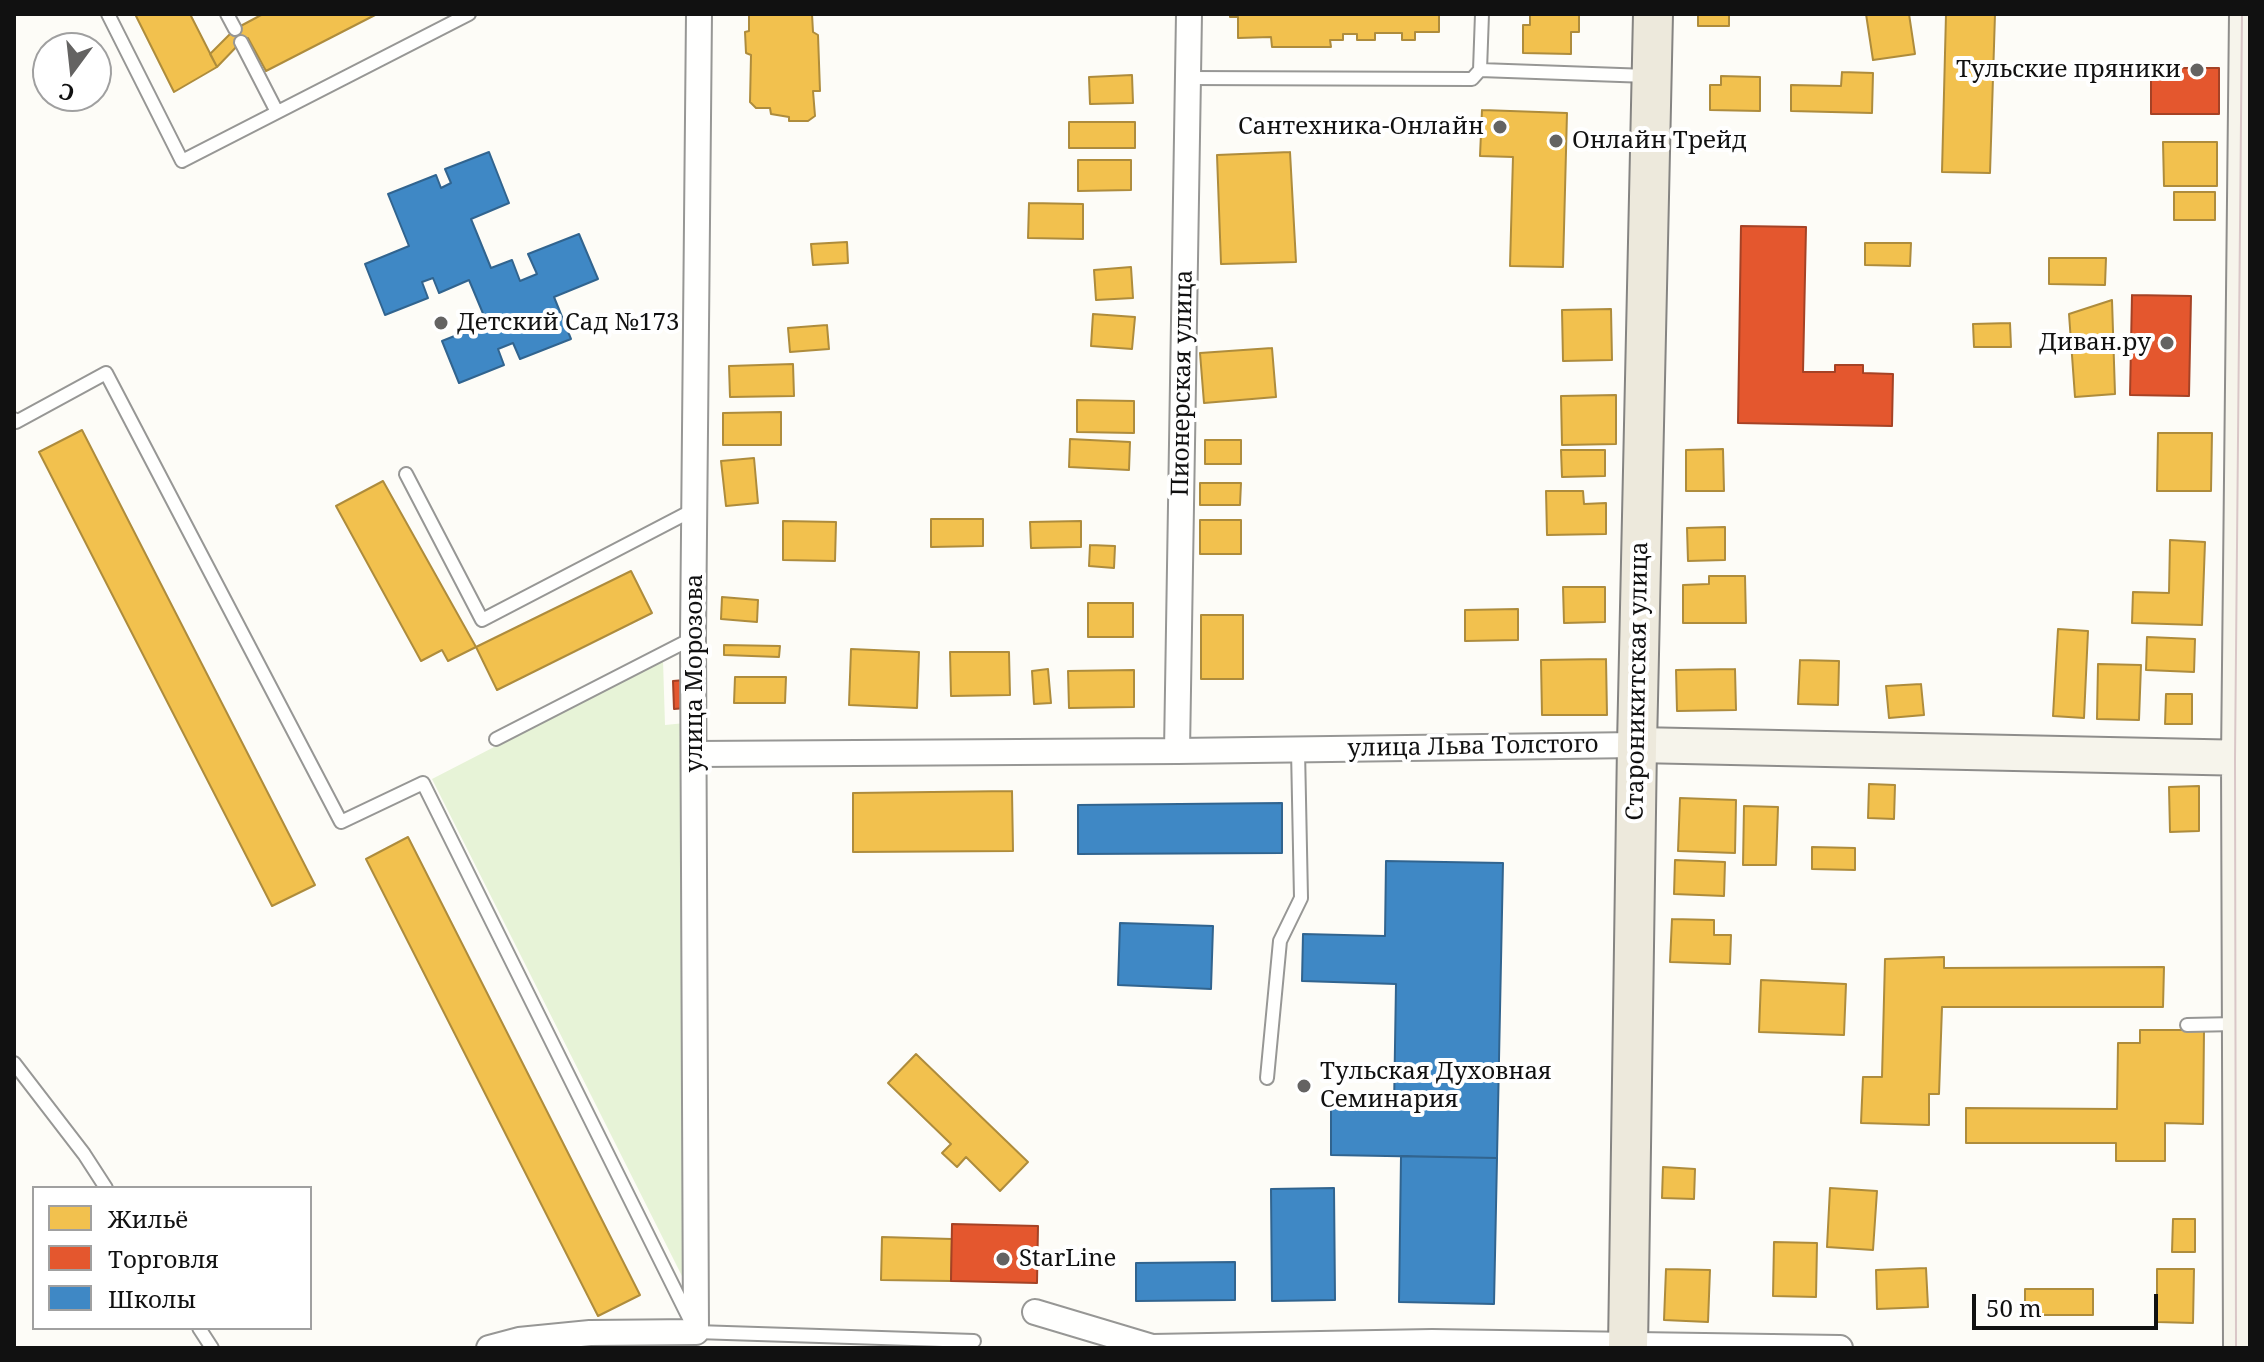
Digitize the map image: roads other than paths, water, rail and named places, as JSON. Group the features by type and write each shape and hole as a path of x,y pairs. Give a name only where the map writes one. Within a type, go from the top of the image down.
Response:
{"main road":[{"name":"Староникитская улица","path":"1628,1346 1653,14"},
{"path":"2241,1348 2240,1024 2247,14"},
{"name":"улица Льва Толстого","path":"1637,745 2244,758"}],"street":[{"name":"улица Морозова","path":"696,1332 696,754 693,638 699,14"},
{"name":"Пионерская улица","path":"1177,751 1189,14"},
{"name":"улица Льва Толстого","path":"696,754 1637,745"},
{"path":"1035,1312 1152,1348 1432,1345 1840,1348"},
{"path":"489,1348 519,1340 590,1333 696,1332"}],"lane":[{"path":"108,14 182,161 276,110 469,14"},
{"path":"227,14 235,29"},
{"path":"1188,78 1472,79 1480,70 1482,14"},
{"path":"241,42 276,110"},
{"path":"1480,70 1651,76"},
{"path":"14,419 16,422 106,373 341,822 423,783 696,1332 974,1341"},
{"path":"406,474 482,620 695,509"},
{"path":"496,739 693,638"},
{"path":"1267,1078 1280,941 1301,898 1298,750"},
{"path":"2187,1025 2240,1024"},
{"path":"14,1063 105,1186"},
{"path":"200,1330 212,1348"}],"tram line":[{"path":"2236,1348 2235,758 2242,14"}],"place":[{"name":"Тульские пряники","path":"2197,70"},
{"name":"Сантехника-Онлайн","path":"1500,127"},
{"name":"Онлайн Трейд","path":"1556,141"},
{"name":"Детский Сад №173","path":"441,323"},
{"name":"Диван.ру","path":"2167,343"},
{"name":"Тульская Духовная Семинария","path":"1304,1086"},
{"name":"StarLine","path":"1003,1259"}]}
